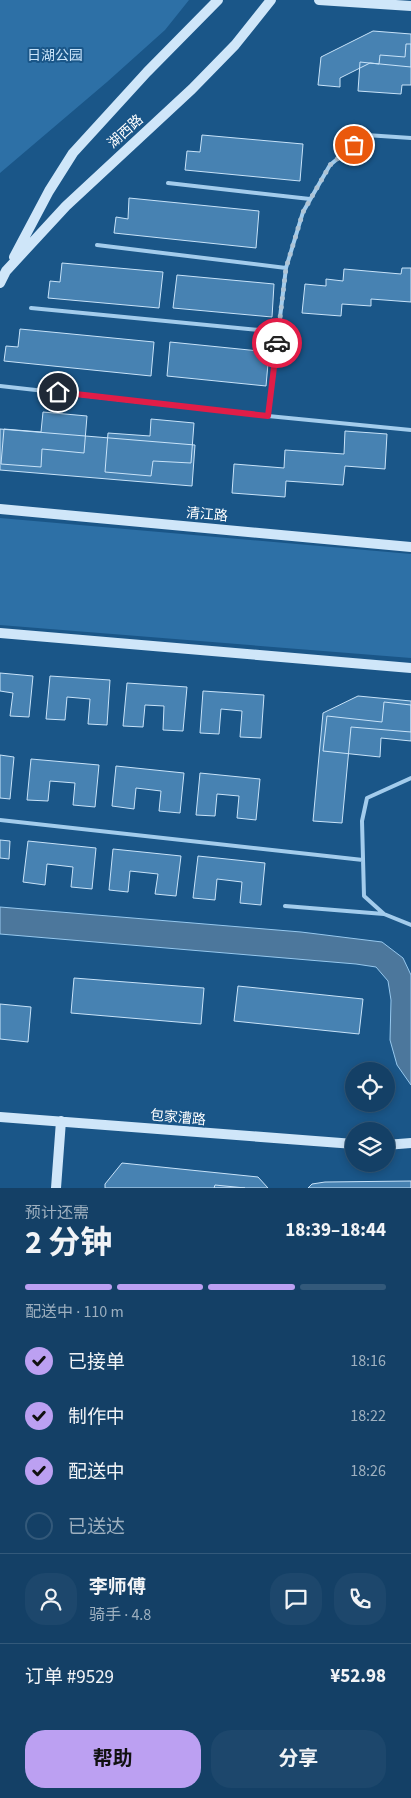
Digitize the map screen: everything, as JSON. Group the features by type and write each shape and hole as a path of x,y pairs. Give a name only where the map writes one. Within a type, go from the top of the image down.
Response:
{"street":[{"path":"6,271 49,191 73,153 147,72 218,0"},
{"name":"湖西路","path":"0,283 6,271 66,206 192,89 229,51 271,0"},
{"path":"319,0 411,6"},
{"name":"清江路","path":"0,509 411,547"},
{"path":"0,633 411,668"},
{"name":"包家漕路","path":"0,1117 345,1143"},
{"path":"56,1188 61,1121"},
{"path":"395,1144 411,1143"}],"lane":[{"path":"268,416 286,268 303,212 330,165 366,135 411,138"},
{"path":"168,183 310,199"},
{"path":"97,245 286,268"},
{"path":"31,308 279,332"},
{"path":"0,386 411,430"},
{"path":"384,914 364,896 362,821 367,798 411,778"},
{"path":"0,820 363,860"},
{"path":"285,906 384,914 411,925"}],"green space":[{"name":"日湖公园","path":"0,0 189,0 165,30 0,173"},
{"path":"0,518 411,554 411,658 0,625"}],"shaded area":[{"path":"0,907 301,932 382,942 403,958 411,975 411,1085 397,1065 390,1040 391,1000 388,981 376,967 0,934"}],"building":[{"path":"373,31 411,34 411,67 370,63 340,78 340,87 318,85 321,57"},
{"path":"406,44 411,44 411,85 402,85 401,94 358,91 360,62 379,64 380,55 405,57"},
{"path":"202,135 303,144 300,181 185,170 187,151 200,152"},
{"path":"129,198 259,211 256,248 114,233 116,217 128,219"},
{"path":"62,263 163,272 159,308 48,298 50,281 60,282"},
{"path":"402,268 411,268 411,302 371,299 371,306 342,304 341,316 302,313 305,284 326,286 326,279 343,281 344,269 401,274"},
{"path":"177,275 274,284 272,317 173,308"},
{"path":"20,329 154,342 151,376 4,361 6,346 18,347"},
{"path":"170,342 269,352 266,386 167,376"},
{"path":"43,412 87,416 84,453 42,449 41,467 1,464 4,429 41,432"},
{"path":"151,419 194,423 191,463 153,461 151,476 105,472 108,433 150,436"},
{"path":"0,429 195,445 192,486 0,470"},
{"path":"345,431 387,434 385,469 345,466 343,485 286,481 285,497 232,493 234,464 284,468 285,450 344,454"},
{"path":"0,673 33,676 29,717 10,716 13,693 0,691"},
{"path":"50,676 110,680 107,725 88,724 90,699 67,697 65,720 46,719"},
{"path":"127,683 187,687 183,731 163,730 164,706 145,705 143,727 123,726"},
{"path":"203,691 264,695 261,738 240,737 242,711 221,709 219,734 200,733"},
{"path":"358,696 411,701 411,732 351,727 342,823 313,821 323,713"},
{"path":"384,702 411,705 411,741 381,738 380,757 323,751 327,716 382,722"},
{"path":"0,755 14,757 10,799 0,798"},
{"path":"31,759 99,765 95,807 73,805 75,783 50,781 48,801 27,800"},
{"path":"116,766 184,773 180,813 159,811 161,791 136,788 134,809 112,806"},
{"path":"200,773 260,779 256,820 237,818 239,796 217,794 215,816 196,815"},
{"path":"0,840 10,841 9,859 0,858"},
{"path":"28,841 96,848 92,889 71,887 73,867 47,864 45,885 23,882"},
{"path":"113,849 181,856 176,896 155,894 158,874 130,871 128,892 109,890"},
{"path":"198,856 265,863 261,905 240,903 242,882 217,879 215,900 193,898"},
{"path":"74,978 204,988 201,1024 71,1013"},
{"path":"238,986 363,999 359,1034 234,1021"},
{"path":"0,1004 31,1007 28,1042 0,1039"},
{"path":"122,1163 258,1177 268,1188 105,1188 105,1184"},
{"path":"411,1181 411,1188 308,1188 312,1184 325,1182"},
{"path":"215,1185 245,1188 214,1188"}],"way so far":[{"path":"277,343 286,268 303,212 330,165 354,145"}],"route":[{"path":"58,392 268,416 277,343"}]}
